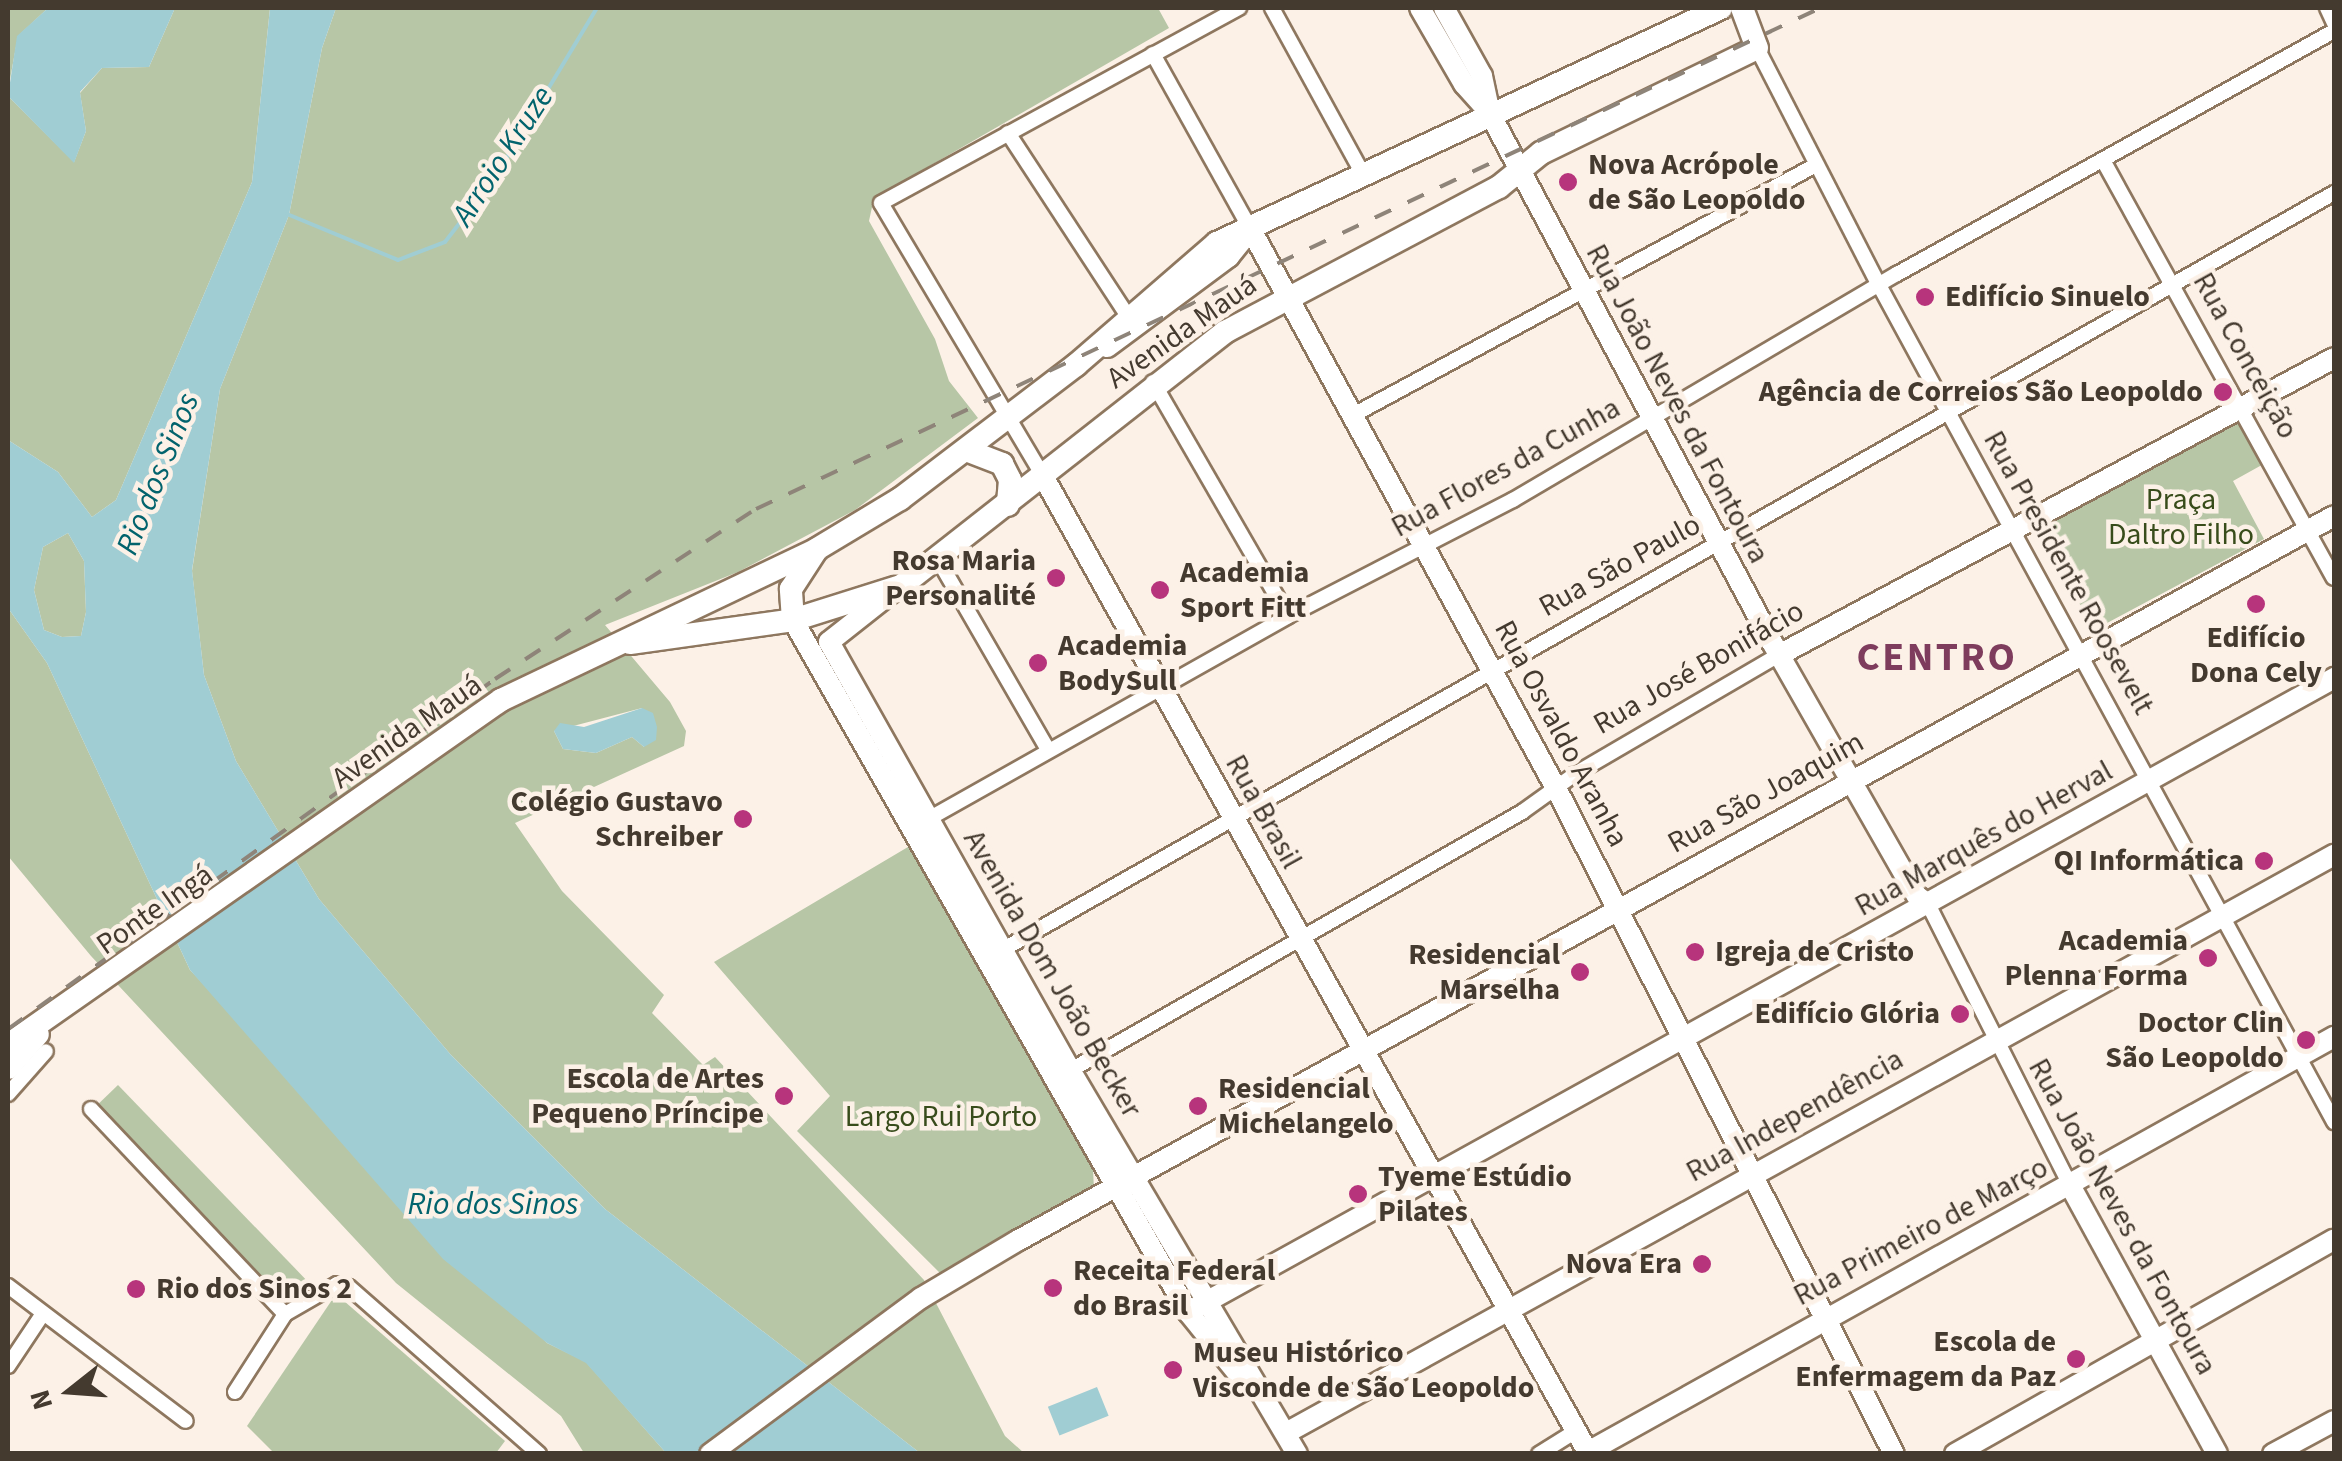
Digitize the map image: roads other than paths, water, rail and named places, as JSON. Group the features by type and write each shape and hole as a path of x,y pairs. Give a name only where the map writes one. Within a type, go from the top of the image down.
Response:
{"main road":[{"name":"Avenida Mauá","path":"255,878 501,700 602,647 817,549 900,500 1076,365 1127,315 1217,243 1490,112 1721,8"},
{"path":"1742,8 1757,48"},
{"name":"Avenida Mauá","path":"602,647 793,620 901,586 940,561 1154,382 1288,294 1500,187 1520,168 1757,48"},
{"name":"Avenida Mauá","path":"1076,365 1137,328 1228,256 1250,228"},
{"path":"966,450 1002,464 1010,480 1008,506"},
{"path":"793,620 791,589 817,549"},
{"name":"Ponte Ingá","path":"46,1023 255,878"},
{"path":"10,1044 46,1023"},
{"path":"8,1068 46,1023"}],"street":[{"path":"1127,315 1008,133 1239,8"},
{"path":"1272,8 1364,174"},
{"path":"1420,8 1464,84 1490,112"},
{"path":"1444,8 1482,76 1490,112"},
{"path":"2327,8 2334,22"},
{"name":"Rua Flores da Cunha","path":"909,829 1288,616 1426,546 1878,285 2334,31"},
{"name":"Rua Presidente Roosevelt","path":"1757,48 1814,166 2152,780 2334,1122"},
{"name":"Rua Osvaldo Aranha","path":"1153,54 1355,414 1620,908 1894,1454"},
{"name":"Rua João Neves da Fontoura","path":"1490,112 1580,289 1779,655 1928,904 1999,1037 2002,1060 2217,1454"},
{"name":"Rua Brasil","path":"1008,133 881,203 1011,416 1298,939 1588,1453"},
{"name":"Rua Conceição","path":"2104,162 2176,285 2334,578"},
{"path":"1355,414 1580,289 1814,166"},
{"name":"Rua São Paulo","path":"994,954 2334,193"},
{"name":"Rua José Bonifácio","path":"1062,1075 1779,655 2244,410 2334,358"},
{"path":"1154,382 1288,616"},
{"name":"Rua São Joaquim","path":"710,1454 921,1298 1017,1241 1365,1054 1851,779 2334,516"},
{"path":"940,561 1048,750"},
{"name":"Avenida Dom João Becker","path":"901,586 828,638 929,818 994,954 1062,1075 1198,1307 1274,1414 1297,1454"},
{"name":"Avenida Dom João Becker","path":"793,620 909,829 994,954"},
{"name":"Rua Marquês do Herval","path":"1198,1307 1687,1040 2334,678"},
{"name":"Rua Independência","path":"1286,1432 2334,855"},
{"name":"Rua Primeiro de Março","path":"1588,1453 1826,1316 2070,1187 2334,1036"},
{"path":"8,1094 46,1051"},
{"path":"91,1109 285,1314"},
{"path":"1956,1454 2334,1240"},
{"path":"235,1392 285,1314 337,1284 349,1286 540,1454"},
{"path":"8,1286 186,1422"},
{"path":"8,1366 42,1315"},
{"path":"2273,1454 2334,1422"},
{"path":"1539,1454 1576,1430"}],"water":[{"path":"48,8 175,8 149,67 102,68 80,92 86,131 74,163 8,96 17,36"},
{"name":"Rio dos Sinos","path":"270,8 336,8 322,48 289,215 220,389 192,570 204,675 236,761 319,899 451,1055 605,1209 920,1453 666,1453 586,1363 547,1343 443,1259 190,970 47,663 8,608 8,440 58,472 92,517 116,500 252,182","holes":["68,533 84,561 86,612 81,636 62,637 44,630 34,590 43,547"]},
{"path":"642,708 653,713 657,727 656,740 644,747 632,737 596,753 563,749 554,731 560,723 584,727"},
{"path":"1097,1387 1109,1416 1059,1436 1048,1407"}],"waterway":[{"name":"Arroio Kruze","path":"287,214 398,260 445,242 495,177 597,8"}],"railway":[{"path":"8,1029 495,679 756,509 1820,8"}],"place":[{"name":"Nova Acrópole de São Leopoldo","path":"1568,182"},
{"name":"Edifício Sinuelo","path":"1925,297"},
{"name":"Agência de Correios São Leopoldo","path":"2223,392"},
{"name":"Rosa Maria Personalité","path":"1056,578"},
{"name":"Academia Sport Fitt","path":"1160,590"},
{"name":"Edifício Dona Cely","path":"2256,604"},
{"name":"Academia BodySull","path":"1038,663"},
{"name":"Colégio Gustavo Schreiber","path":"743,819"},
{"name":"QI Informática","path":"2264,861"},
{"name":"Igreja de Cristo","path":"1695,952"},
{"name":"Academia Plenna Forma","path":"2208,958"},
{"name":"Residencial Marselha","path":"1580,972"},
{"name":"Edifício Glória","path":"1960,1014"},
{"name":"Doctor Clin São Leopoldo","path":"2306,1040"},
{"name":"Escola de Artes Pequeno Príncipe","path":"784,1096"},
{"name":"Residencial Michelangelo","path":"1198,1106"},
{"name":"Tyeme Estúdio Pilates","path":"1358,1194"},
{"name":"Nova Era","path":"1702,1264"},
{"name":"Receita Federal do Brasil","path":"1053,1288"},
{"name":"Rio dos Sinos 2","path":"136,1289"},
{"name":"Escola de Enfermagem da Paz","path":"2076,1359"},
{"name":"Museu Histórico Visconde de São Leopoldo","path":"1173,1370"}],"district":[{"name":"CENTRO","path":"1937,658"}],"park label":[{"name":"Praça Daltro Filho","path":"2181,517"},
{"name":"Largo Rui Porto","path":"941,1117"}]}
